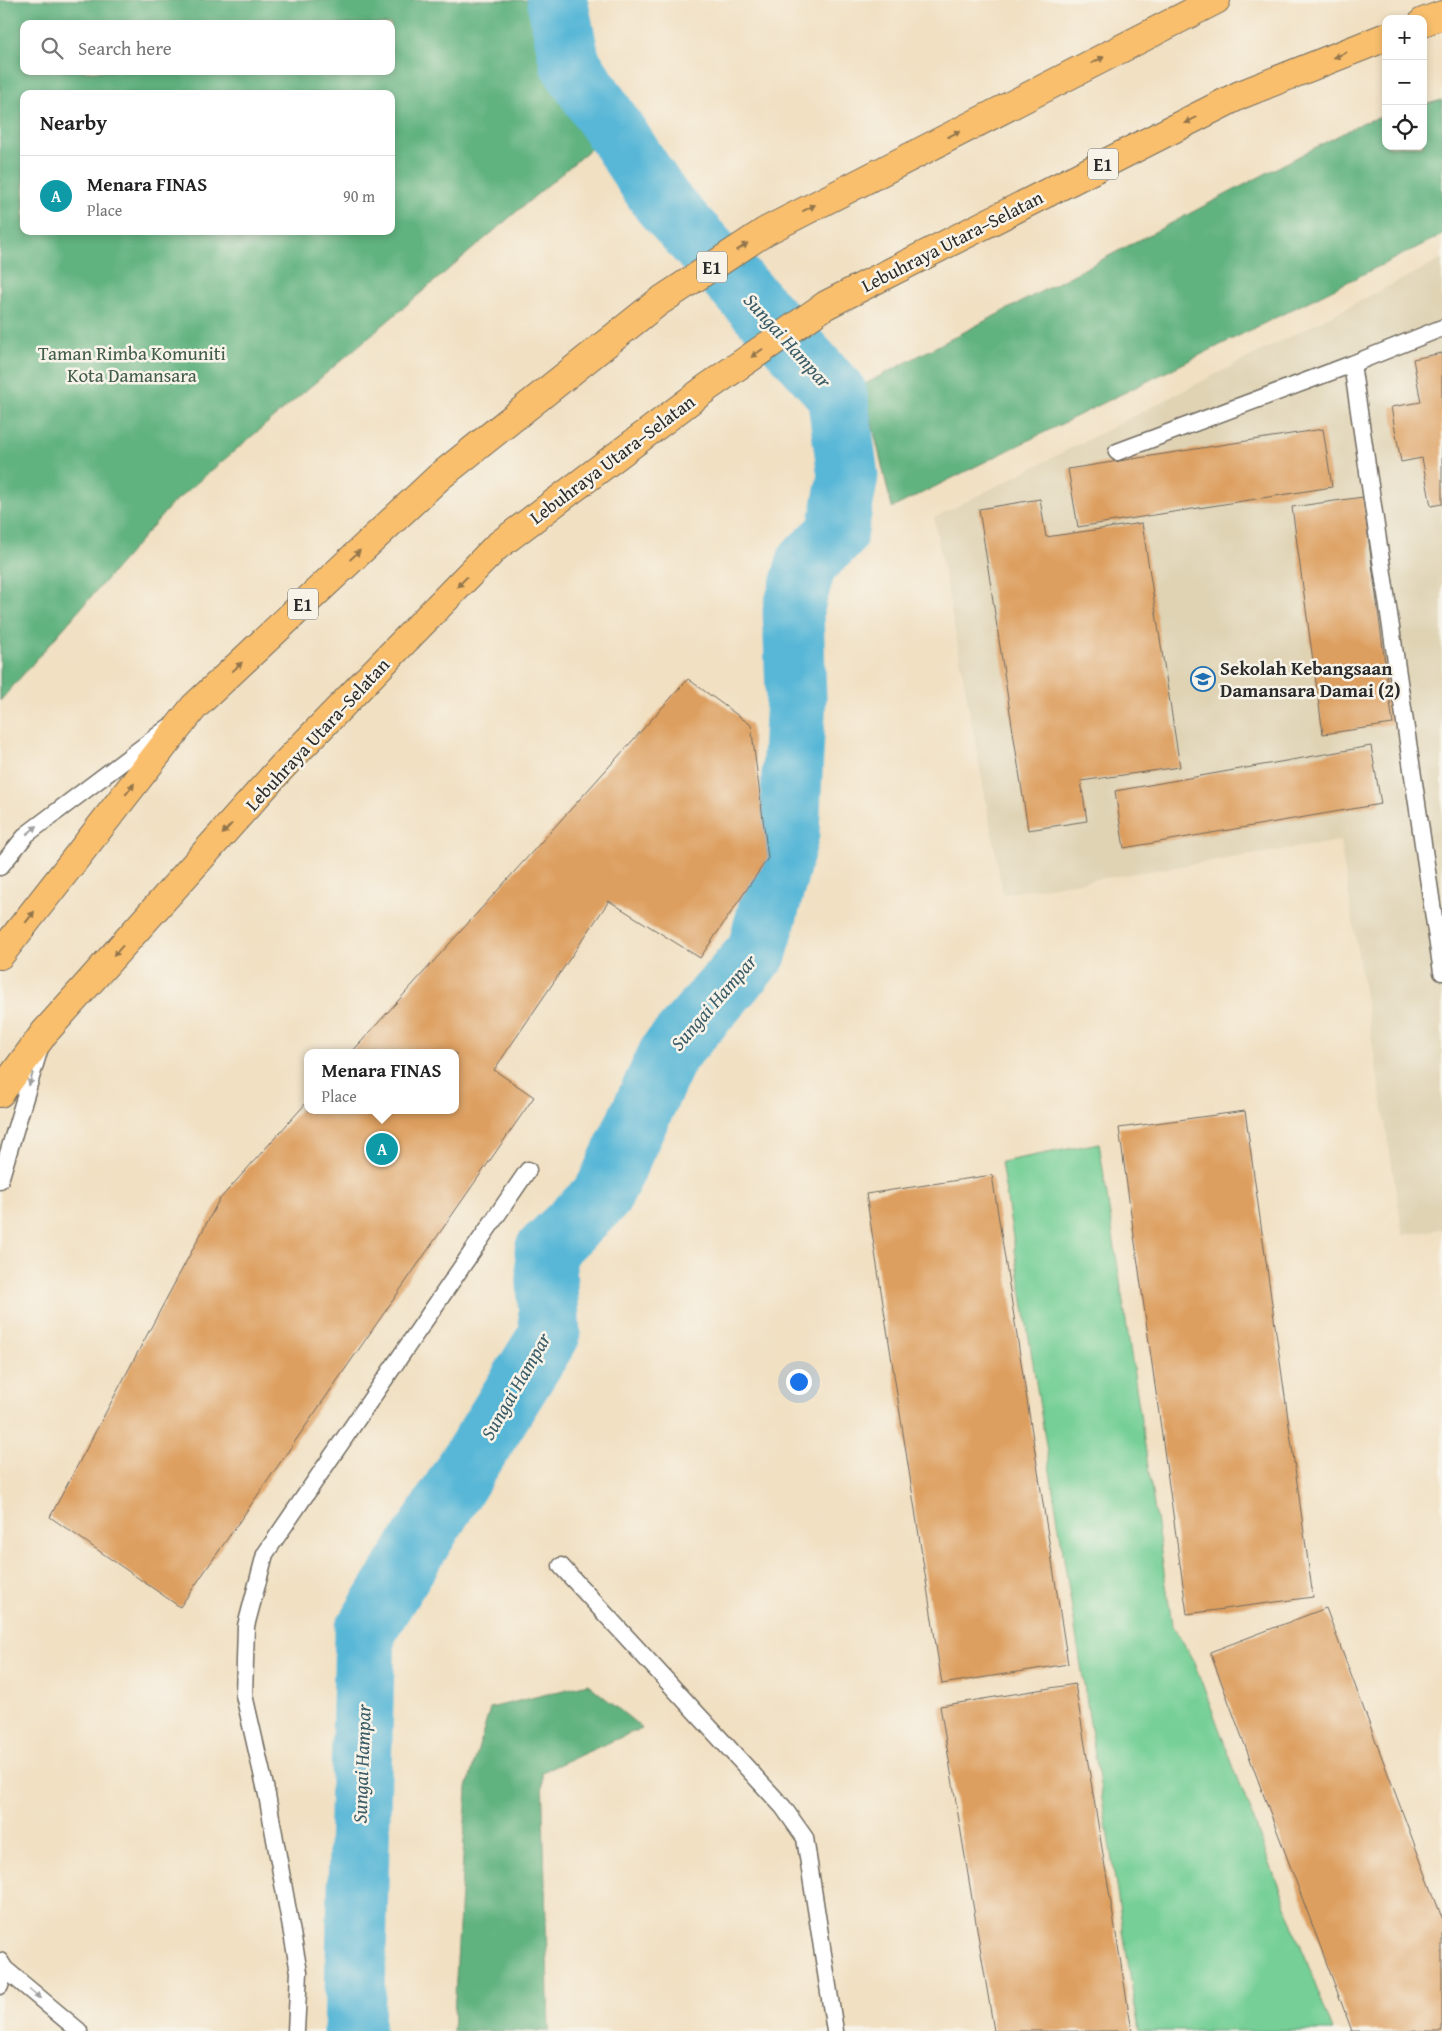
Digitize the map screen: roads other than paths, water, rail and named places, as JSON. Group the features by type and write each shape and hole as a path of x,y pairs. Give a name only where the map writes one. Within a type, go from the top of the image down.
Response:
{"highway":[{"name":"E1","path":"0,955 194,707 438,477 657,303 766,230 1216,0"},
{"path":"1427,21 1442,15"},
{"name":"Lebuhraya Utara–Selatan","path":"0,1093 45,1032 282,767 496,547 708,387 826,305 1240,95 1382,39"}],"lane":[{"path":"1118,452 1442,328"},
{"path":"1352,364 1442,972"},
{"path":"0,867 27,834 194,707"},
{"path":"0,1180 45,1032"},
{"path":"296,2031 299,1972 267,1795 244,1695 246,1626 265,1554 528,1170"},
{"path":"561,1566 784,1807 806,1838 835,2031"},
{"path":"0,1986 2,1965"},
{"path":"2,1965 79,2031"}],"waterway":[{"name":"Sungai Hampar","path":"354,2031 365,1631 550,1334 545,1251 603,1195 669,1053 757,952 789,833 796,697 793,610 807,562 837,534 848,476 837,394 662,202 570,63 557,0"}],"place":[{"name":"Sekolah Kebangsaan Damansara Damai (2)","path":"1203,679"},
{"name":"Menara FINAS","path":"382,1149"}],"park label":[{"name":"Taman Rimba Komuniti Kota Damansara","path":"132,364"}]}
